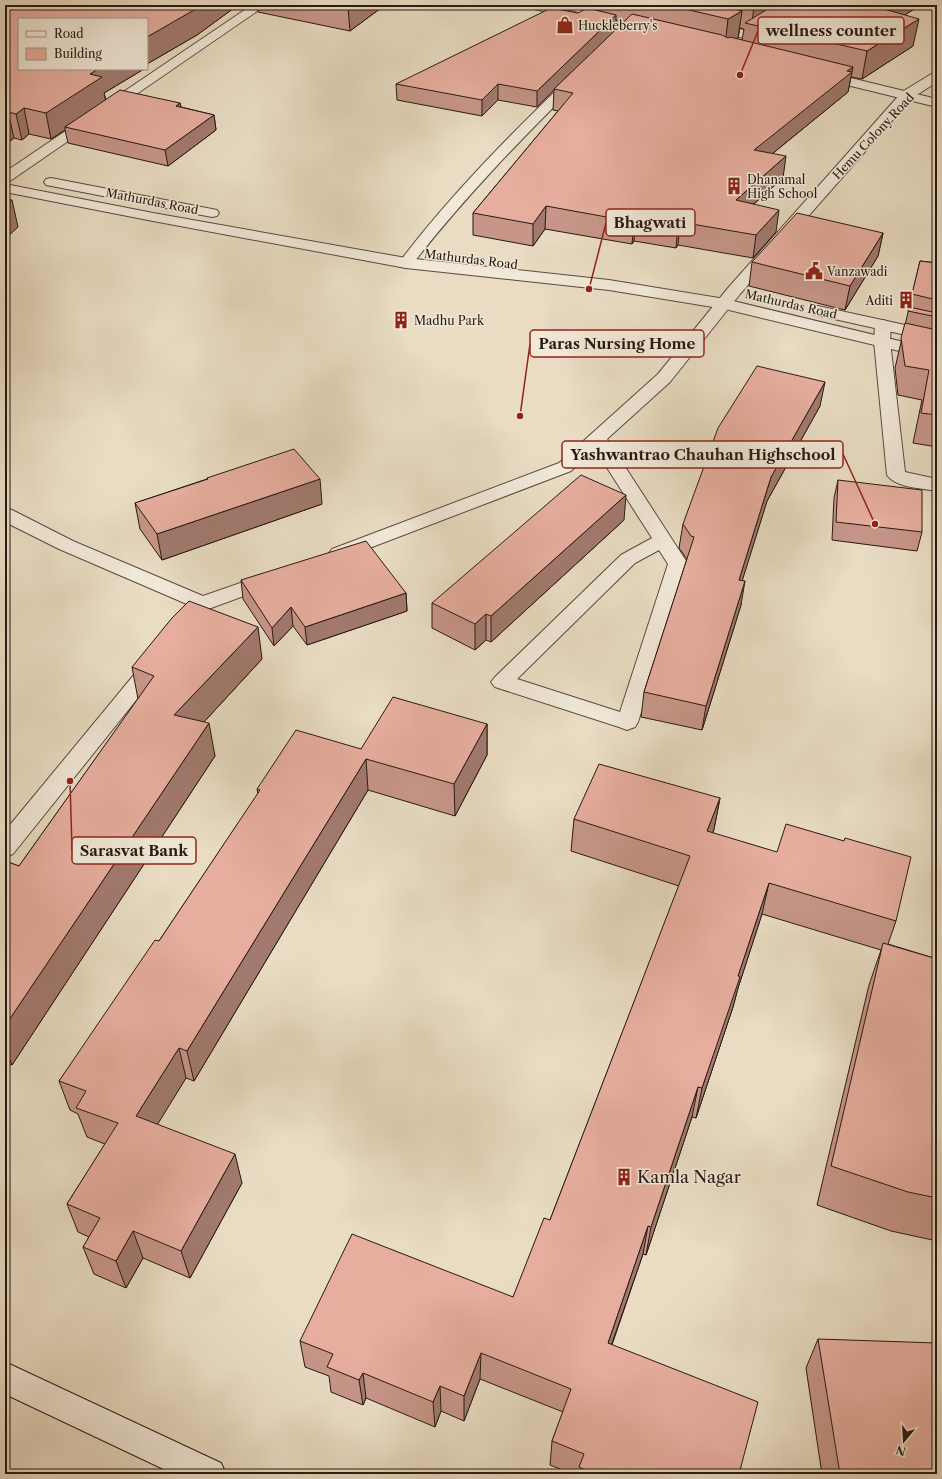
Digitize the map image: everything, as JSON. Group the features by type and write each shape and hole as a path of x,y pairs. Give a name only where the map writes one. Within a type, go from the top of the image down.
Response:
{"street":[{"path":"7,175 260,5"},
{"path":"531,5 657,36"},
{"path":"700,22 753,37"},
{"path":"736,32 749,24"},
{"path":"615,40 627,28"},
{"path":"739,45 765,29"},
{"path":"5,188 153,217 411,257 454,205 536,117 587,67"},
{"path":"809,72 937,103"},
{"name":"Hemu Colony Road","path":"321,559 565,467 664,378 730,298 907,95 937,76"},
{"name":"Mathurdas Road","path":"7,175 31,178 228,216"},
{"name":"Mathurdas Road","path":"314,232 411,257 730,298 764,298"},
{"path":"730,298 883,334 937,355"},
{"name":"Mathurdas Road","path":"801,307 883,334 937,337"},
{"path":"883,334 896,475 904,479 937,485"},
{"path":"597,438 663,540 678,564 627,722 502,682 628,559 663,540"},
{"path":"5,514 66,545 203,604"},
{"path":"188,622 203,604 284,573"},
{"path":"5,848 168,647"},
{"path":"5,1378 210,1474"}],"building":[{"path":"5,5 201,5 148,36 148,18 18,18 18,70 96,70 90,74 102,77 46,113 24,108 16,114 8,112 5,115"},
{"path":"338,5 351,5 348,7"},
{"path":"668,5 720,5 742,11 728,19"},
{"path":"774,5 881,5 877,7 919,19 867,51 745,23"},
{"path":"551,8 578,13 587,8 616,15 537,91 498,84 482,100 396,84"},
{"path":"632,14 853,67 847,71 852,72 754,150 786,156 736,200 779,210 756,235 680,222 678,226 636,218 634,222 546,206 533,224 473,213 573,93 554,89"},
{"path":"120,90 180,103 176,106 214,115 165,150 65,127"},
{"path":"5,199 12,200 5,206"},
{"path":"797,213 883,233 850,286 752,262"},
{"path":"920,261 937,263 937,300 912,294"},
{"path":"909,307 937,313 937,317 908,311"},
{"path":"905,323 937,330 937,415 921,413 929,370 905,366 901,338"},
{"path":"757,366 825,382 771,477 739,580 745,581 706,706 644,692 694,537 691,536 683,524 718,428"},
{"path":"294,449 320,479 157,534 135,503 208,479 207,478"},
{"path":"581,475 626,495 491,616 486,614 475,624 432,603"},
{"path":"838,480 922,490 922,532 836,522"},
{"path":"366,541 406,593 305,627 291,607 272,628 241,580"},
{"path":"189,601 258,627 174,715 209,723 5,1026 5,861 19,866 154,676 132,667 172,618"},
{"path":"393,697 487,724 454,784 366,759 187,1051 179,1048 136,1116 235,1154 181,1251 133,1231 116,1261 83,1247 100,1218 67,1204 118,1123 76,1108 86,1091 59,1081 155,940 159,941 260,790 257,789 296,730 361,749"},
{"name":"Kamla Nagar","path":"599,764 720,798 707,831 777,852 786,824 844,841 845,838 911,857 896,921 769,883 738,976 740,977 702,1088 698,1087 651,1227 648,1226 608,1343 758,1402 739,1474 594,1474 579,1467 584,1454 552,1441 571,1389 481,1353 464,1396 440,1386 433,1402 363,1373 359,1380 327,1367 333,1354 300,1341 352,1234 513,1297 544,1218 550,1220 690,856 574,819"},
{"path":"883,943 937,959 937,1198 908,1192 831,1166"},
{"path":"818,1339 937,1343 937,1474 840,1474"}],"place":[{"name":"Huckleberry's","path":"565,25"},
{"name":"wellness counter","path":"740,75"},
{"name":"Dhanamal High School","path":"734,186"},
{"name":"Vanzawadi","path":"814,271"},
{"name":"Bhagwati","path":"589,289"},
{"name":"Aditi","path":"906,300"},
{"name":"Madhu Park","path":"401,320"},
{"name":"Paras Nursing Home","path":"520,416"},
{"name":"Yashwantrao Chauhan Highschool","path":"875,524"},
{"name":"Sarasvat Bank","path":"70,781"},
{"name":"Kamla Nagar","path":"624,1177"}]}
